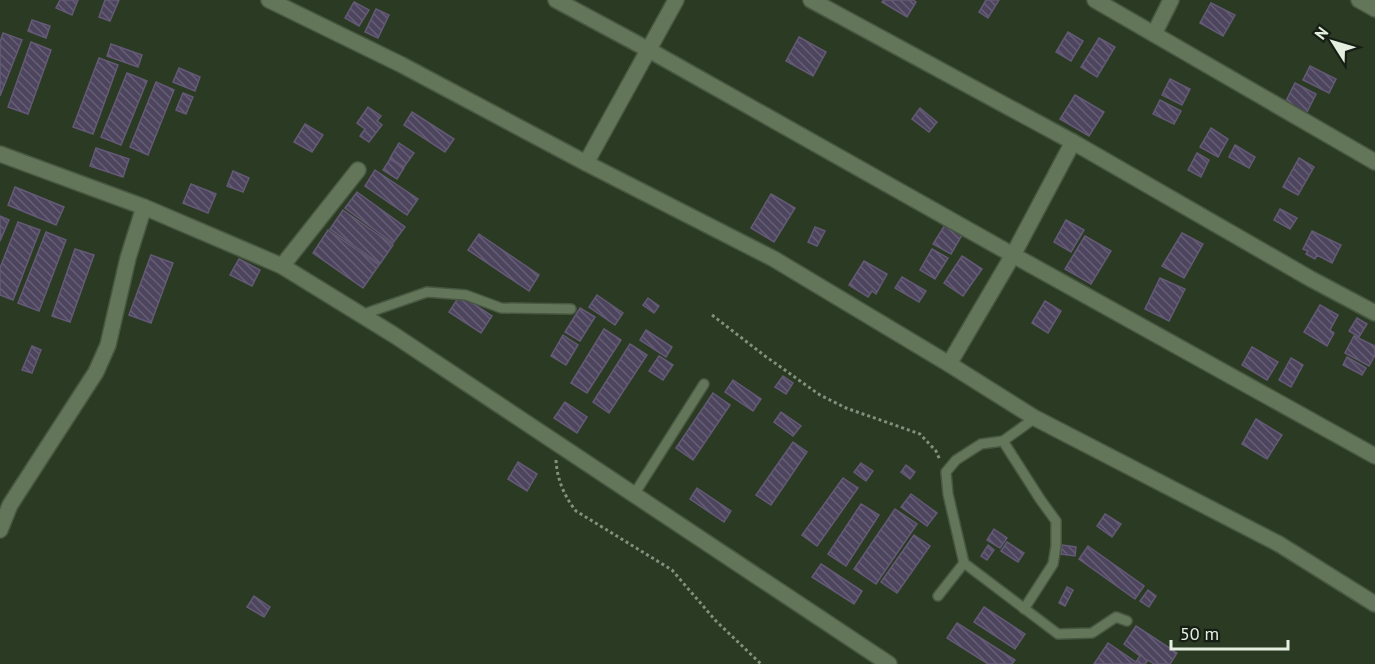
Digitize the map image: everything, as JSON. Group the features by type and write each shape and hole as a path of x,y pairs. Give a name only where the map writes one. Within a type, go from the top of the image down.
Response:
{"street":[{"path":"269,0 402,65 585,164 774,259 1035,418 1279,544 1375,604"},
{"path":"556,0 1375,456"},
{"path":"585,164 676,0"},
{"path":"811,0 1073,142 1311,279 1375,313"},
{"path":"1095,0 1375,162"},
{"path":"1154,34 1171,0"},
{"path":"1359,0 1375,9"},
{"path":"949,364 1013,255 1073,142"},
{"path":"0,154 144,207 282,266 361,315 889,664"},
{"path":"282,266 358,170"},
{"path":"0,530 5,503 96,372 108,345 128,258 144,207"}],"lane":[{"path":"361,315 427,292 466,295 501,308 571,309"},
{"path":"633,496 704,384"},
{"path":"1035,418 1003,441 981,444 956,460 946,472 948,494 964,563 1058,634 1092,633 1116,617 1127,621"},
{"path":"1003,441 1056,521 1053,564 1024,609"},
{"path":"938,596 964,563"}],"path":[{"path":"712,315 765,356 820,394 846,408 920,434 936,451 946,472"},
{"path":"554,443 557,472 567,499 576,511 672,570 716,621 761,664"}],"building":[{"path":"60,0 78,0 72,15 56,8"},
{"path":"105,0 119,0 110,21 99,17"},
{"path":"884,0 913,0 916,2 907,17 882,2"},
{"path":"986,0 999,0 988,18 979,12"},
{"path":"354,2 369,10 359,26 345,18"},
{"path":"1211,3 1235,15 1223,36 1200,23"},
{"path":"376,9 389,15 378,38 365,32"},
{"path":"32,20 50,26 46,38 28,31"},
{"path":"1068,32 1083,41 1071,61 1056,52"},
{"path":"3,33 22,40 0,96 0,42"},
{"path":"799,37 826,52 813,76 786,61"},
{"path":"1099,38 1115,47 1097,77 1081,67"},
{"path":"31,42 51,50 28,114 8,107"},
{"path":"111,44 142,55 138,67 107,56"},
{"path":"99,58 118,65 93,134 73,127"},
{"path":"1310,66 1336,79 1329,93 1303,80"},
{"path":"179,68 200,77 195,91 173,82"},
{"path":"127,73 147,81 121,145 101,137"},
{"path":"1170,79 1190,89 1182,105 1162,95"},
{"path":"156,82 174,90 148,155 130,147"},
{"path":"1295,83 1316,94 1306,114 1285,103"},
{"path":"183,93 193,97 186,114 176,110"},
{"path":"1075,95 1104,112 1089,136 1060,119"},
{"path":"1160,100 1181,111 1174,124 1153,114"},
{"path":"368,107 381,116 377,121 382,125 369,142 360,136 365,129 357,123"},
{"path":"920,108 937,122 929,132 912,119"},
{"path":"412,112 454,139 445,152 404,125"},
{"path":"305,124 323,135 312,152 294,142"},
{"path":"1211,128 1228,139 1218,157 1200,147"},
{"path":"399,143 414,153 404,167 390,158"},
{"path":"1235,145 1255,157 1249,168 1229,157"},
{"path":"96,148 129,159 123,177 90,166"},
{"path":"1197,153 1209,160 1201,177 1188,170"},
{"path":"1299,158 1314,167 1298,195 1283,187"},
{"path":"390,159 404,168 397,179 383,170"},
{"path":"375,170 418,199 407,215 365,186"},
{"path":"233,171 249,178 243,192 227,186"},
{"path":"191,184 216,194 208,213 183,203"},
{"path":"15,187 64,207 56,225 8,205"},
{"path":"357,192 405,227 393,243 345,208"},
{"path":"771,194 795,208 774,242 751,228"},
{"path":"1280,209 1297,218 1290,229 1274,220"},
{"path":"343,210 393,245 380,264 330,229"},
{"path":"0,216 9,220 0,241"},
{"path":"1066,220 1084,230 1071,252 1054,242"},
{"path":"18,222 40,230 13,300 0,295 0,268"},
{"path":"945,225 962,235 951,254 933,244"},
{"path":"815,227 825,231 817,246 808,242"},
{"path":"328,230 379,265 363,288 313,253"},
{"path":"1312,231 1341,245 1332,263 1317,255 1315,259 1306,254 1308,251 1303,249"},
{"path":"46,232 66,240 39,311 18,303"},
{"path":"1182,233 1203,244 1184,278 1162,266"},
{"path":"479,234 539,275 529,291 468,250"},
{"path":"1085,236 1111,251 1091,284 1065,269"},
{"path":"75,249 94,255 70,322 52,316"},
{"path":"932,249 948,258 935,279 920,270"},
{"path":"151,255 173,263 151,323 129,315"},
{"path":"962,256 982,269 963,296 944,283"},
{"path":"239,259 260,270 252,286 230,275"},
{"path":"864,261 887,274 876,294 872,291 868,297 849,285"},
{"path":"902,277 926,291 919,302 895,288"},
{"path":"1160,278 1185,289 1169,321 1145,309"},
{"path":"460,295 492,316 481,333 449,312"},
{"path":"597,295 623,313 615,325 589,307"},
{"path":"648,298 659,306 654,313 643,305"},
{"path":"1045,301 1061,311 1048,333 1032,323"},
{"path":"1320,305 1338,315 1330,330 1334,333 1327,346 1304,332"},
{"path":"580,308 595,317 580,341 565,332"},
{"path":"1357,318 1367,324 1359,337 1349,331"},
{"path":"604,329 621,340 587,393 571,383"},
{"path":"646,330 672,347 666,357 640,340"},
{"path":"563,335 578,345 566,365 551,356"},
{"path":"1354,336 1375,346 1375,355 1369,366 1345,353"},
{"path":"630,344 647,355 609,413 593,402"},
{"path":"32,346 41,350 32,373 22,370"},
{"path":"1252,347 1278,362 1267,380 1242,365"},
{"path":"659,356 673,365 663,380 649,371"},
{"path":"1347,357 1366,368 1362,375 1343,365"},
{"path":"1291,358 1303,365 1291,387 1279,380"},
{"path":"783,376 793,383 786,394 775,387"},
{"path":"733,380 761,399 753,411 725,392"},
{"path":"713,393 730,405 693,460 676,448"},
{"path":"565,402 587,417 577,433 554,418"},
{"path":"781,412 801,426 793,436 774,422"},
{"path":"1256,419 1282,435 1267,459 1242,444"},
{"path":"793,442 807,452 771,505 756,495"},
{"path":"518,462 537,474 527,491 508,479"},
{"path":"861,463 873,471 866,481 854,472"},
{"path":"906,465 915,472 910,479 901,472"},
{"path":"843,478 858,488 817,546 802,535"},
{"path":"697,488 731,511 724,522 690,499"},
{"path":"911,494 937,513 927,526 901,507"},
{"path":"861,504 879,515 846,566 828,554"},
{"path":"895,509 917,524 876,584 854,569"},
{"path":"1105,514 1121,524 1112,537 1097,526"},
{"path":"994,529 1007,538 1000,548 987,540"},
{"path":"914,535 930,546 897,593 881,582"},
{"path":"1007,542 1024,553 1018,562 1001,551"},
{"path":"988,545 994,550 987,560 981,556"},
{"path":"1062,545 1076,547 1075,556 1061,554"},
{"path":"1088,546 1144,586 1135,599 1079,559"},
{"path":"821,564 862,591 854,604 812,577"},
{"path":"1067,587 1073,590 1065,606 1059,603"},
{"path":"1148,590 1156,596 1149,607 1140,601"},
{"path":"254,596 270,607 264,617 247,607"},
{"path":"984,607 1025,634 1015,649 974,622"},
{"path":"957,623 1015,660 1012,664 988,664 947,638"},
{"path":"1136,626 1177,653 1170,664 1154,664 1148,660 1145,664 1094,664 1108,643 1136,662 1140,656 1124,644"}]}
